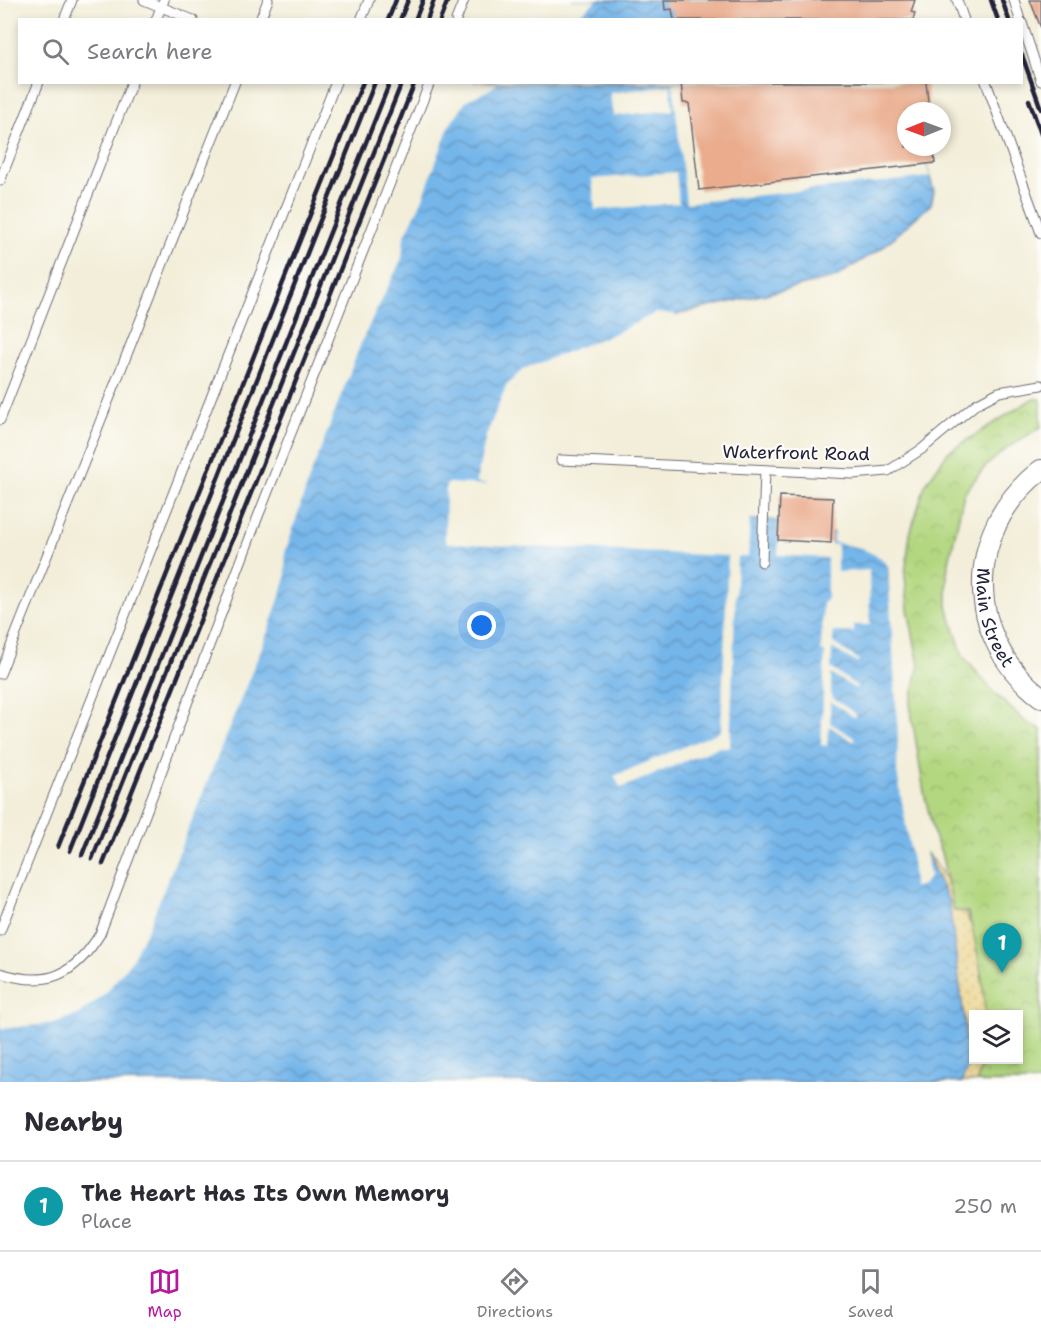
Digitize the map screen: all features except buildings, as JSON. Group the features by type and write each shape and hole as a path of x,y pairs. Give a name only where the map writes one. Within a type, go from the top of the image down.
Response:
{"street":[{"name":"Main Street","path":"1041,470 1014,494 995,524 987,548 982,590 987,616 997,644 1020,678 1041,697"}],"lane":[{"path":"65,18 72,0"},
{"path":"144,0 163,3 189,18"},
{"path":"261,18 268,0"},
{"path":"362,18 369,0"},
{"path":"457,18 464,0"},
{"path":"957,0 962,18"},
{"path":"1014,0 1020,18"},
{"path":"157,18 163,3"},
{"path":"1023,27 1041,81"},
{"path":"0,182 38,84"},
{"path":"0,420 131,84"},
{"path":"0,674 234,84"},
{"path":"0,931 335,84"},
{"path":"0,973 36,981 56,976 75,964 100,934 257,519 429,84"},
{"path":"987,84 1041,233"},
{"name":"Waterfront Road","path":"561,460 853,474 888,471 922,448 976,404 999,392 1041,385"},
{"path":"762,562 765,470"}],"sand":[{"path":"925,850 956,892 1010,1010 969,1010 969,1064 1006,1064 1001,1082 903,1082"}],"green space":[{"path":"1032,399 1041,399 1041,427 1008,447 985,467 964,493 947,571 947,606 963,656 994,693 1027,723 1041,729 1041,1082 977,1082 981,1064 1023,1064 1023,1010 985,1010 979,963 968,912 954,911 941,852 935,839 924,792 910,705 919,665 908,609 905,575 910,534 925,485 948,452"}],"water":[{"path":"572,0 877,0 882,18 551,18"},
{"path":"473,84 902,84 905,102 897,102 897,156 924,156 934,191 931,204 882,248 834,278 679,314 607,346 530,370 505,400 486,483 493,505 513,520 770,520 841,534 887,558 910,794 925,850 949,902 965,1025 967,1068 962,1082 0,1082 0,1012 60,1004 107,973 121,953 156,871 424,158"}],"pier":[{"path":"570,0 597,0 575,18 547,18"},
{"path":"467,84 497,84 467,100 449,126 423,198 404,237 402,258 363,338 309,479 285,553 286,578 267,634 149,926 131,961 105,994 77,1015 54,1023 0,1029 0,1009 30,1007 59,1001 80,990 104,971 118,952 153,870 361,303 427,144 450,103"},
{"path":"673,84 902,84 905,102 897,102 897,156 924,156 930,177 686,203"},
{"path":"670,85 673,110 613,116 610,93"},
{"path":"676,172 679,203 595,210 592,179"},
{"path":"655,313 675,314 676,318 608,349 532,372 516,388 508,401 489,483 495,503 514,517 750,517 748,557 737,557 730,747 719,747 621,788 614,776 721,731 728,556 448,543 445,540 446,486 449,483 489,485 476,482 486,436 506,386 523,369 618,332"},
{"path":"779,519 831,529 831,545 837,544 837,572 869,570 870,625 854,625 854,632 833,632 833,643 859,660 857,663 832,648 831,668 857,686 856,689 831,674 831,697 856,714 854,717 830,701 830,723 855,738 854,742 829,726 827,746 821,745 825,652 821,651 823,601 827,600 827,558 778,555"},
{"path":"834,529 843,531 889,555 897,567 897,609 913,794 928,849 934,861 926,851 930,877 921,886 913,887 913,867 897,772 898,735 888,566 881,558 861,548 833,542"}],"railway":[{"path":"389,18 396,0"},
{"path":"401,18 408,0"},
{"path":"416,18 423,0"},
{"path":"428,18 434,0"},
{"path":"441,18 448,0"},
{"path":"991,0 997,18"},
{"path":"1002,0 1008,18"},
{"path":"1023,58 1041,109"},
{"path":"58,847 362,84"},
{"path":"70,851 374,84"},
{"path":"82,855 389,84"},
{"path":"92,859 401,84"},
{"path":"103,864 414,84"},
{"path":"1029,100 1041,134"}],"place":[{"name":"The Heart Has Its Own Memory","path":"1002,973"}]}
